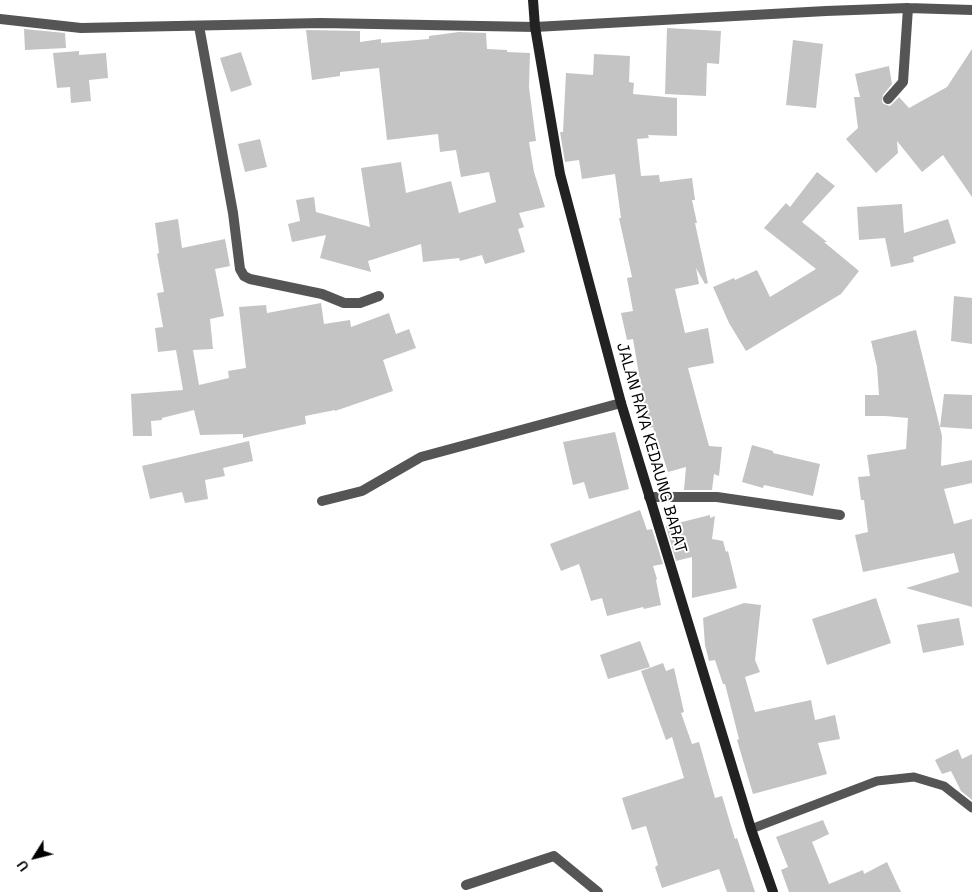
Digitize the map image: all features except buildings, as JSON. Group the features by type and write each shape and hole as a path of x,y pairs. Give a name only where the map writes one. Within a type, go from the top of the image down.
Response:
{"street":[{"name":"JALAN RAYA KEDAUNG BARAT","path":"533,2 535,27 560,174 621,403 751,829 773,892"},
{"path":"0,19 81,28 321,23 535,27 908,8 946,4 972,10"},
{"path":"888,99 903,82 908,8"},
{"path":"199,26 233,213 240,269 244,276 250,279 322,294 344,303 360,303 380,296"},
{"path":"322,501 362,491 421,457 621,403"},
{"path":"649,498 717,497 840,515"},
{"path":"466,885 554,856 598,892"}],"lane":[{"path":"751,829 877,781 914,777 944,786 972,808"}]}
